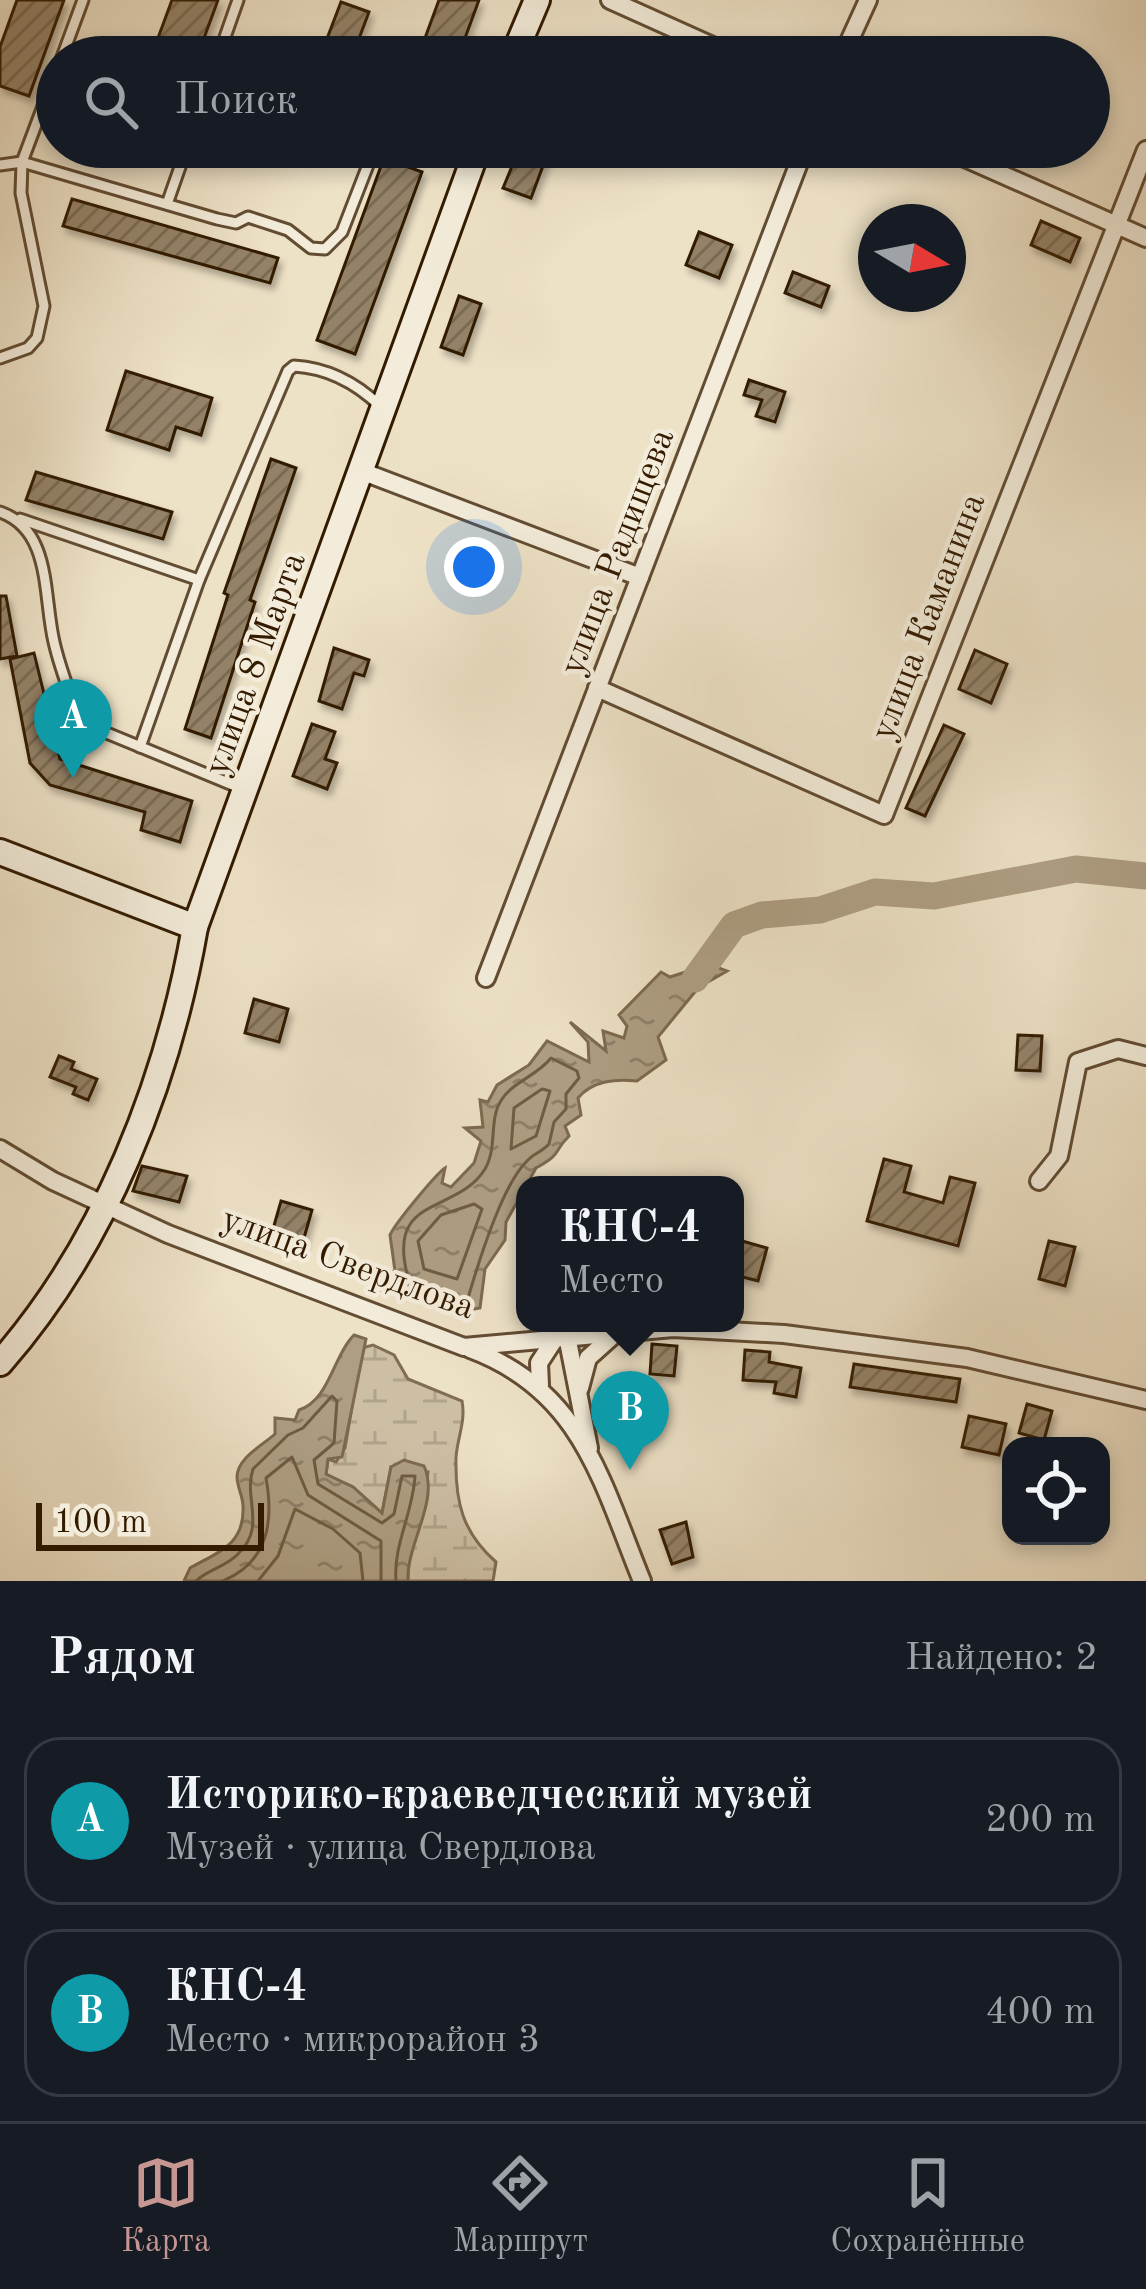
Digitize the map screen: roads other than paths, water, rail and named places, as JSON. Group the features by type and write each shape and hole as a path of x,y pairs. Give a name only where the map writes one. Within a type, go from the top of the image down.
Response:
{"street":[{"path":"522,36 537,0"},
{"path":"610,0 690,36"},
{"path":"852,36 868,0"},
{"name":"улица Каманина","path":"598,688 884,815 1146,150"},
{"name":"улица 8 Марта","path":"0,1363 34,1324 104,1206 178,1018 195,927 470,168"},
{"name":"улица Радищева","path":"486,979 797,168"},
{"path":"987,168 1146,238"},
{"path":"361,471 640,577"},
{"path":"0,852 195,927"},
{"path":"1039,1181 1060,1156 1078,1062 1118,1049 1146,1056"},
{"name":"улица Свердлова","path":"0,1149 104,1206 464,1346 608,1332"},
{"path":"578,1394 588,1358 618,1332"},
{"name":"улица Свердлова","path":"724,1332 865,1343 1047,1373 1146,1400"},
{"path":"540,1385 539,1364 562,1336"},
{"path":"562,1336 590,1455 642,1581"},
{"path":"464,1346 500,1360 540,1385 590,1455"}],"lane":[{"path":"70,36 83,0"},
{"path":"225,36 238,0"},
{"path":"0,358 18,356 37,338 44,306 21,194 22,162 36,125"},
{"path":"0,165 22,162 36,166"},
{"path":"43,168 236,223 248,217 288,230 311,248 325,249 342,232 367,168"},
{"path":"167,204 180,168"},
{"path":"140,747 199,580 288,371 303,366 327,371 359,386 383,409"},
{"path":"0,512 199,580"},
{"path":"20,519 39,549 54,642 80,722 246,790"}],"water":[{"path":"716,951 716,967 727,971 699,987 658,1037 666,1060 637,1081 591,1087 578,1098 581,1115 565,1126 569,1136 554,1156 532,1176 516,1176 516,1204 506,1222 505,1240 485,1269 480,1308 457,1312 411,1294 371,1289 372,1275 395,1271 390,1235 417,1199 445,1168 442,1183 451,1187 474,1163 481,1141 465,1128 483,1127 480,1100 488,1102 497,1085 529,1065 547,1041 589,1062 588,1042 570,1022 606,1051 603,1031 624,1038 627,1026 619,1015 661,972 670,977 698,968"},
{"path":"354,1335 366,1339 342,1457 328,1459 326,1474 353,1487 382,1513 391,1467 404,1460 424,1466 428,1494 408,1581 184,1581 190,1568 228,1546 240,1530 243,1506 237,1477 241,1464 275,1434 275,1418 295,1420 299,1410 317,1397"}],"waterway":[{"path":"695,979 734,925 762,915 820,910 875,892 934,896 1076,869 1146,876"}],"place":[{"name":"Историко-краеведческий музей","path":"73,778"},
{"name":"КНС-4","path":"630,1470"}]}
